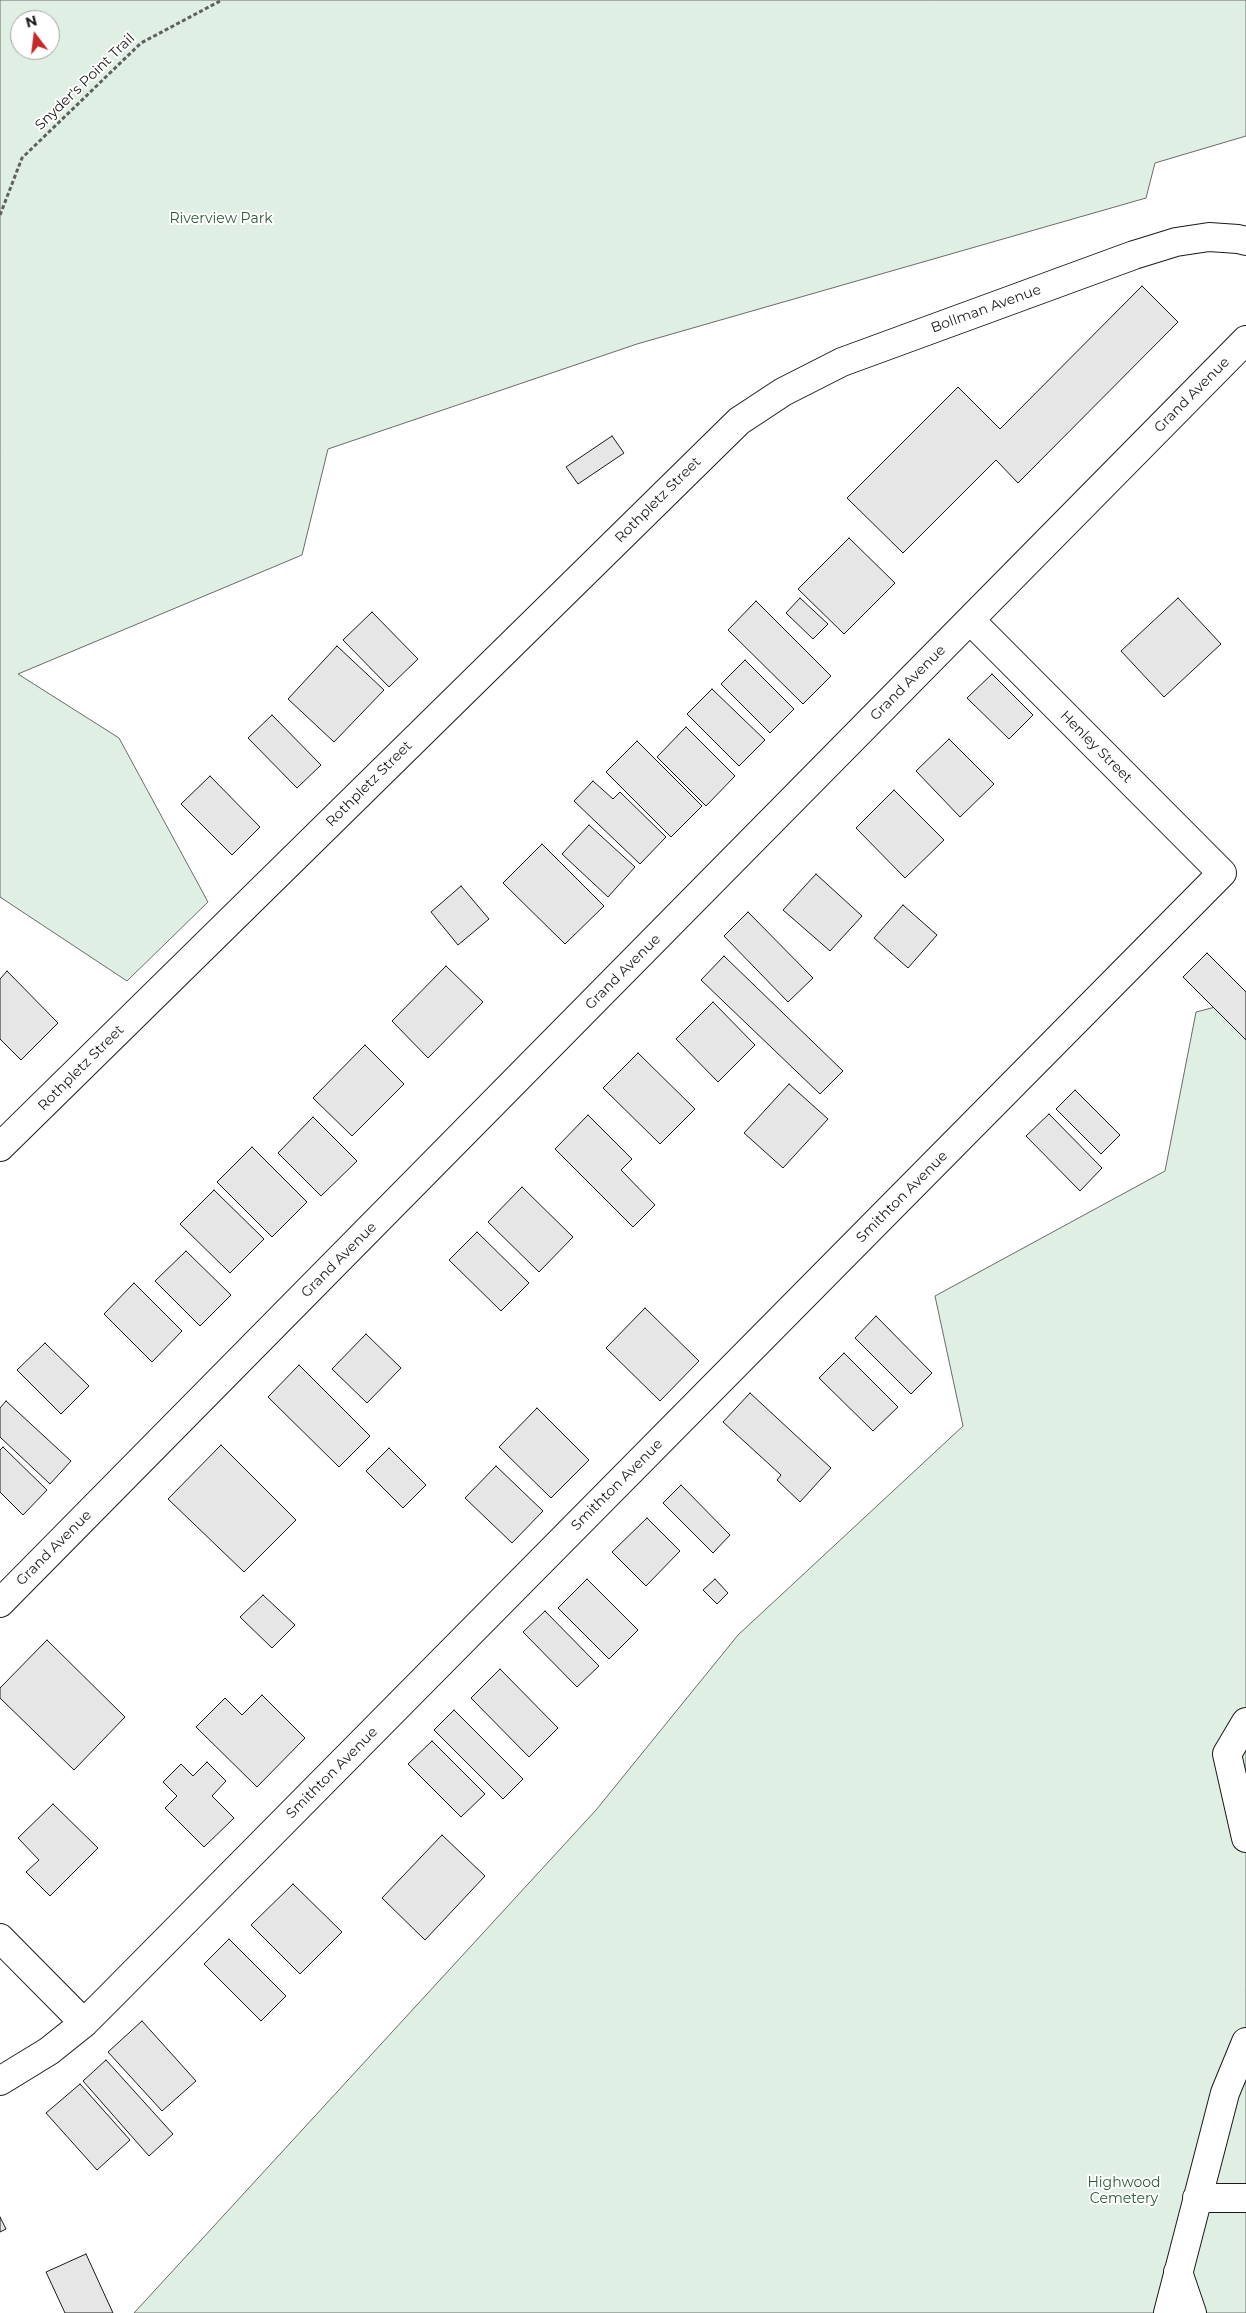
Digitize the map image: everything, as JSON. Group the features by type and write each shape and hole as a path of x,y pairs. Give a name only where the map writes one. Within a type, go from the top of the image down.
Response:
{"street":[{"name":"Bollman Avenue","path":"739,421 783,392 842,362 1134,255 1176,242 1209,237 1238,239 1246,242"},
{"name":"Grand Avenue","path":"0,1603 1246,340"},
{"name":"Rothpletz Street","path":"0,1147 739,421"},
{"name":"Henley Street","path":"970,620 1222,873"},
{"name":"Smithton Avenue","path":"0,2081 49,2051 84,2023 1222,873"},
{"path":"1246,1722 1227,1754 1246,1838"},
{"path":"0,1938 84,2023"},
{"path":"1168,2313 1196,2198 1225,2093 1246,2042"},
{"path":"1196,2198 1246,2198"},
{"path":"1178,2272 1192,2313"}],"path":[{"name":"Snyder's Point Trail","path":"0,215 22,158 141,43 222,0"}],"green space":[{"name":"Riverview Park","path":"0,0 1246,0 1246,136 1155,163 1146,198 637,344 328,449 302,555 18,674 119,738 208,902 127,981 0,897"},
{"name":"Highwood Cemetery","path":"1246,999 1246,2313 134,2313 596,1810 738,1635 963,1426 935,1296 1165,1171 1196,1012"}],"building":[{"path":"1142,286 1178,322 1018,483 996,460 903,553 847,498 958,387 1000,429"},
{"path":"612,436 624,453 578,484 566,467"},
{"path":"849,538 895,583 844,634 798,589"},
{"path":"800,598 828,624 813,639 786,613"},
{"path":"1178,598 1221,644 1164,697 1121,651"},
{"path":"756,601 831,676 803,704 728,630"},
{"path":"372,612 418,659 389,687 343,640"},
{"path":"337,646 384,690 334,742 288,699"},
{"path":"745,660 794,709 770,733 721,684"},
{"path":"992,674 1033,715 1009,739 967,698"},
{"path":"712,689 765,740 739,766 687,714"},
{"path":"272,715 321,765 297,788 248,738"},
{"path":"686,727 735,776 706,806 657,757"},
{"path":"949,739 994,784 960,817 916,771"},
{"path":"637,741 702,806 671,837 606,772"},
{"path":"210,776 260,827 232,855 181,804"},
{"path":"593,781 613,799 620,792 666,837 640,864 574,801"},
{"path":"894,790 944,840 905,878 856,828"},
{"path":"589,825 635,867 608,897 562,854"},
{"path":"542,844 604,906 565,944 503,883"},
{"path":"816,874 862,916 830,951 783,910"},
{"path":"461,886 489,919 458,945 431,912"},
{"path":"903,905 937,935 908,968 874,938"},
{"path":"748,912 813,978 788,1002 724,936"},
{"path":"1207,953 1246,992 1246,1040 1183,977"},
{"path":"724,956 843,1071 820,1094 701,980"},
{"path":"446,966 483,1002 428,1058 392,1021"},
{"path":"7,971 58,1023 21,1060 0,1039 0,979"},
{"path":"713,1002 755,1045 718,1082 676,1039"},
{"path":"365,1045 404,1084 352,1136 313,1098"},
{"path":"638,1053 695,1109 660,1144 603,1088"},
{"path":"789,1084 828,1119 783,1168 744,1133"},
{"path":"1075,1090 1120,1135 1101,1154 1056,1109"},
{"path":"1049,1114 1102,1168 1080,1191 1026,1136"},
{"path":"588,1115 632,1159 621,1170 655,1205 633,1227 555,1149"},
{"path":"313,1117 357,1161 321,1196 278,1153"},
{"path":"252,1147 307,1202 272,1237 217,1182"},
{"path":"522,1187 573,1237 539,1272 488,1222"},
{"path":"214,1190 264,1239 230,1273 180,1224"},
{"path":"477,1232 529,1283 501,1311 449,1260"},
{"path":"186,1251 231,1295 200,1326 155,1281"},
{"path":"134,1283 182,1331 152,1362 104,1314"},
{"path":"645,1308 699,1361 660,1401 606,1348"},
{"path":"876,1316 932,1373 911,1394 855,1338"},
{"path":"366,1334 401,1368 367,1403 332,1369"},
{"path":"45,1343 89,1386 61,1414 17,1370"},
{"path":"844,1353 898,1407 873,1431 819,1378"},
{"path":"299,1365 370,1436 339,1467 268,1397"},
{"path":"750,1393 831,1468 800,1502 777,1480 781,1475 723,1422"},
{"path":"6,1401 71,1461 50,1484 0,1437 0,1408"},
{"path":"537,1408 589,1460 551,1498 499,1447"},
{"path":"221,1445 296,1520 244,1572 168,1499"},
{"path":"3,1447 47,1490 23,1515 0,1492 0,1450"},
{"path":"389,1448 426,1485 403,1508 366,1471"},
{"path":"496,1466 543,1511 512,1543 465,1498"},
{"path":"681,1485 730,1535 713,1553 663,1503"},
{"path":"647,1518 680,1551 646,1586 612,1552"},
{"path":"587,1579 638,1630 609,1659 558,1608"},
{"path":"715,1579 728,1593 717,1604 703,1590"},
{"path":"263,1595 295,1625 272,1648 240,1617"},
{"path":"545,1611 599,1666 577,1687 523,1632"},
{"path":"47,1640 125,1717 74,1770 0,1698 0,1688"},
{"path":"500,1669 558,1728 529,1757 471,1698"},
{"path":"262,1695 305,1738 257,1787 196,1727 225,1698 242,1715"},
{"path":"454,1710 523,1779 503,1799 434,1730"},
{"path":"432,1741 485,1794 461,1817 408,1764"},
{"path":"207,1762 226,1781 212,1796 234,1818 204,1847 165,1808 177,1796 163,1782 181,1764 193,1776"},
{"path":"53,1804 98,1848 50,1896 26,1872 39,1860 18,1838"},
{"path":"442,1835 485,1876 425,1940 382,1898"},
{"path":"293,1884 342,1932 300,1974 251,1925"},
{"path":"229,1939 286,1996 261,2021 204,1964"},
{"path":"142,2021 196,2081 162,2111 108,2052"},
{"path":"106,2060 173,2134 149,2156 83,2081"},
{"path":"80,2084 130,2140 97,2170 46,2113"},
{"path":"0,2217 6,2229 0,2232"},
{"path":"86,2254 113,2313 65,2313 46,2272"}]}
